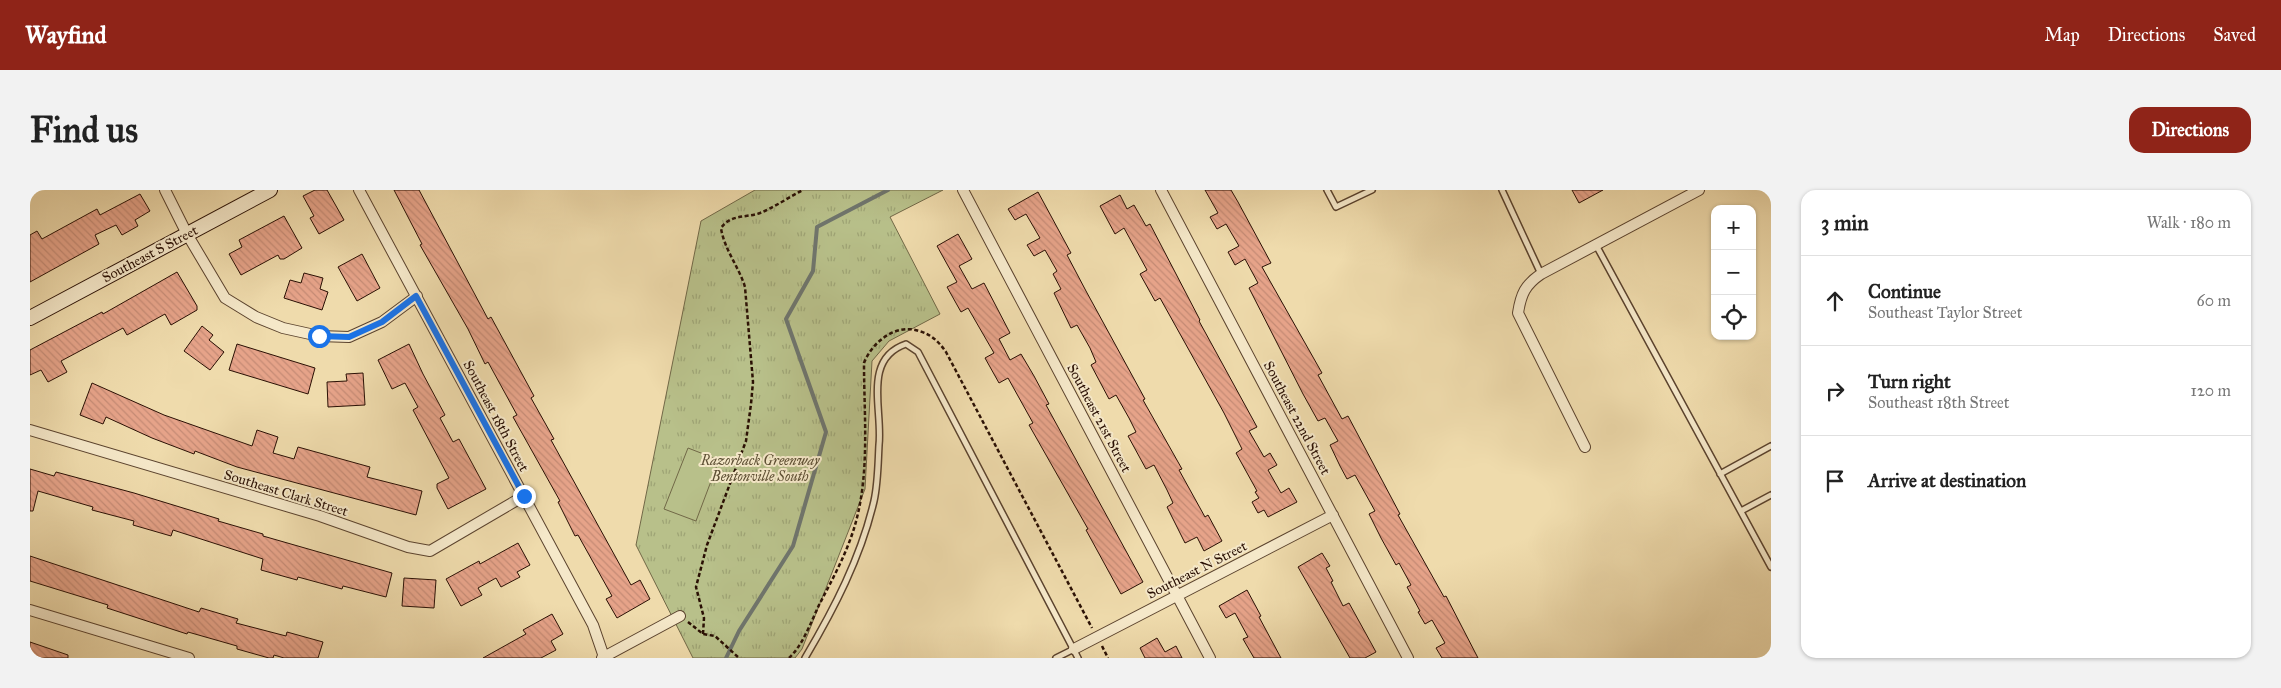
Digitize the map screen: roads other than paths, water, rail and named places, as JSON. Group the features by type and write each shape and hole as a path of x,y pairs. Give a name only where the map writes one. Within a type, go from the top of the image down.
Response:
{"street":[{"path":"165,190 187,234 225,298 256,317 284,328 319,336 349,337 382,322 416,296"},
{"name":"Southeast S Street","path":"30,318 270,190"},
{"name":"Southeast 18th Street","path":"359,190 593,625 603,657"},
{"name":"Southeast 21st Street","path":"963,190 1210,658"},
{"name":"Southeast 22nd Street","path":"1161,190 1408,658"},
{"path":"1585,447 1518,313 1520,296 1529,282 1541,274 1699,190"},
{"name":"Southeast Clark Street","path":"30,430 320,516 408,547 430,551 524,496"},
{"name":"Southeast N Street","path":"1076,654 1177,595 1333,515"},
{"path":"30,610 189,658"},
{"path":"603,657 680,616"}],"lane":[{"path":"1326,190 1336,207 1372,190"},
{"path":"1502,190 1541,274"},
{"path":"1596,245 1771,567"},
{"path":"805,658 824,626 861,548 874,500 880,441 877,382 882,363 888,355 894,348 906,344 918,352 1076,654 1056,658"},
{"path":"1720,474 1771,446"},
{"path":"1741,511 1771,495"}],"waterway":[{"path":"726,658 739,631 793,546 826,432 786,319 813,271 817,227 888,190"}],"park label":[{"name":"Razorback Greenway Bentonville South","path":"760,468"}]}
